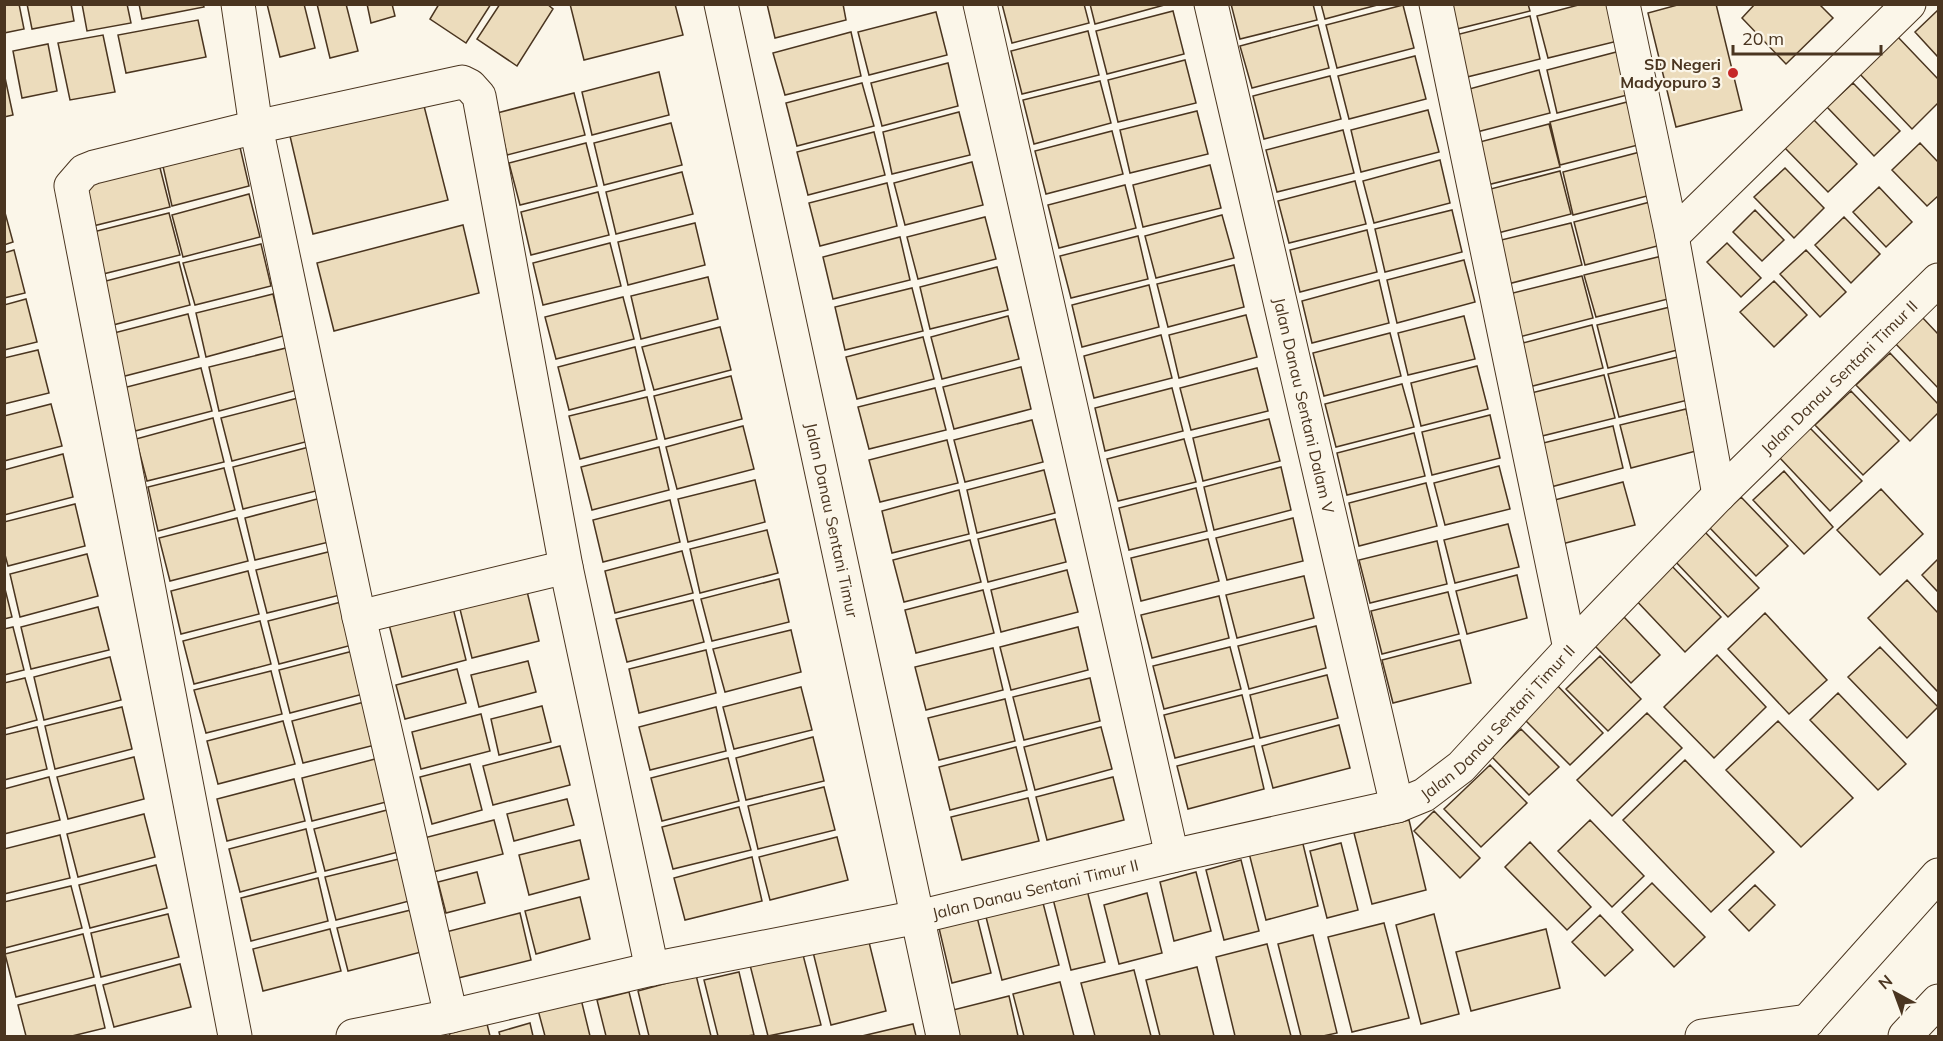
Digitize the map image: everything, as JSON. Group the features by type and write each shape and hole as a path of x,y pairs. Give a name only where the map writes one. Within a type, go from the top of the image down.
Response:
{"street":[{"path":"238,4 256,127 359,617 451,1016"},
{"name":"Jalan Danau Sentani Timur","path":"721,4 943,1036"},
{"path":"980,4 1172,856"},
{"name":"Jalan Danau Sentani Dalam V","path":"1212,4 1397,806"},
{"path":"1436,4 1570,649"},
{"path":"1623,4 1672,236 1719,495"},
{"path":"1672,236 1909,4"},
{"path":"235,1036 71,186 84,171 94,167 256,127 462,82 471,86 479,96 566,567 652,969"},
{"name":"Jalan Danau Sentani Timur II","path":"353,1036 451,1016 652,969 918,917 1172,856 1397,806 1424,795 1461,768 1570,649 1719,495 1938,280"},
{"path":"359,617 566,567"},
{"path":"1702,1036 1801,1029 1938,875"},
{"path":"1905,1036 1938,1001"}],"building":[{"path":"4,4 19,4 24,29 4,33"},
{"path":"27,4 71,4 74,21 32,29"},
{"path":"82,4 127,4 131,23 87,31"},
{"path":"139,4 203,4 204,7 142,19"},
{"path":"267,4 304,4 315,48 280,57"},
{"path":"317,4 346,4 358,51 330,58"},
{"path":"367,4 392,4 395,16 371,23"},
{"path":"439,4 491,4 466,43 430,19"},
{"path":"500,4 547,4 553,9 517,66 477,39"},
{"path":"570,4 675,4 683,35 584,60"},
{"path":"767,4 843,4 846,20 775,38"},
{"path":"1002,4 1084,4 1089,23 1012,43"},
{"path":"1090,4 1168,4 1095,24"},
{"path":"1231,4 1313,4 1317,20 1240,39"},
{"path":"1321,4 1381,4 1325,19"},
{"path":"1446,4 1528,4 1530,11 1453,30"},
{"path":"1582,4 1617,4 1626,39 1548,58 1537,16"},
{"path":"1681,4 1716,4 1742,110 1676,127 1648,13"},
{"path":"1755,4 1819,4 1833,18 1786,64 1742,18"},
{"path":"1403,5 1414,48 1337,68 1326,25"},
{"path":"1938,10 1938,57 1915,32"},
{"path":"1173,11 1184,54 1107,74 1096,31"},
{"path":"936,12 947,55 869,75 858,32"},
{"path":"1530,16 1540,59 1463,78 1452,36"},
{"path":"198,20 206,57 126,73 118,35"},
{"path":"1318,25 1329,68 1252,88 1240,46"},
{"path":"1088,31 1099,75 1022,94 1011,51"},
{"path":"851,32 861,76 785,95 773,53"},
{"path":"103,35 115,92 70,100 58,43"},
{"path":"1896,35 1938,79 1938,103 1912,129 1858,72"},
{"path":"48,44 57,91 22,98 13,51"},
{"path":"1624,50 1635,93 1557,113 1547,70"},
{"path":"1415,56 1426,99 1349,119 1338,76"},
{"path":"1185,60 1196,103 1118,122 1108,80"},
{"path":"948,63 958,106 882,126 871,83"},
{"path":"1539,70 1550,113 1473,133 1462,91"},
{"path":"659,72 669,115 592,135 582,92"},
{"path":"4,73 13,115 4,117"},
{"path":"1330,76 1341,119 1264,139 1253,96"},
{"path":"1100,81 1111,123 1034,144 1023,100"},
{"path":"862,83 874,126 797,146 786,103"},
{"path":"1853,83 1900,131 1874,156 1827,107"},
{"path":"574,93 585,135 507,155 497,113"},
{"path":"423,102 448,200 313,234 290,136"},
{"path":"1627,102 1638,145 1560,165 1550,122"},
{"path":"1428,110 1439,152 1361,172 1351,130"},
{"path":"1197,111 1208,154 1130,173 1120,130"},
{"path":"959,112 970,155 892,174 883,132"},
{"path":"1813,119 1857,164 1828,192 1784,147"},
{"path":"671,123 682,165 604,185 594,143"},
{"path":"1549,124 1560,167 1483,186 1472,144"},
{"path":"1343,130 1354,173 1277,192 1266,150"},
{"path":"1112,131 1123,174 1046,194 1035,151"},
{"path":"874,132 885,175 808,195 797,152"},
{"path":"239,143 249,186 172,206 162,162"},
{"path":"586,143 597,186 520,205 509,163"},
{"path":"1920,143 1938,162 1938,196 1927,206 1892,170"},
{"path":"1640,152 1651,195 1573,215 1563,172"},
{"path":"1440,160 1450,203 1374,223 1363,181"},
{"path":"972,162 983,205 905,225 894,183"},
{"path":"159,164 170,207 93,226 82,184"},
{"path":"1210,165 1221,208 1143,227 1133,185"},
{"path":"1785,168 1824,208 1794,238 1754,197"},
{"path":"1560,171 1571,214 1494,234 1483,191"},
{"path":"682,172 693,214 616,234 606,192"},
{"path":"1355,181 1366,224 1289,243 1278,201"},
{"path":"887,183 897,226 820,246 809,203"},
{"path":"1125,185 1136,228 1059,248 1048,205"},
{"path":"1879,187 1912,222 1886,247 1853,212"},
{"path":"598,192 609,235 531,255 521,212"},
{"path":"249,194 260,237 183,257 172,215"},
{"path":"1650,202 1661,245 1585,265 1574,222"},
{"path":"4,209 13,242 4,245"},
{"path":"1452,210 1462,252 1385,272 1375,229"},
{"path":"1755,210 1784,240 1762,261 1733,232"},
{"path":"169,213 180,255 103,274 93,232"},
{"path":"1222,215 1234,258 1156,278 1145,236"},
{"path":"985,217 996,259 918,279 907,237"},
{"path":"1844,217 1880,254 1851,283 1815,245"},
{"path":"695,223 705,265 628,285 618,242"},
{"path":"1571,223 1582,265 1504,285 1493,242"},
{"path":"463,225 479,293 334,331 317,263"},
{"path":"1367,230 1377,272 1300,292 1290,250"},
{"path":"1138,236 1148,279 1071,298 1060,256"},
{"path":"900,237 910,280 833,299 823,257"},
{"path":"610,243 621,286 543,305 533,263"},
{"path":"1727,243 1761,278 1741,297 1707,262"},
{"path":"261,244 271,286 195,305 183,263"},
{"path":"14,250 25,293 4,298 4,253"},
{"path":"1806,250 1846,292 1820,317 1780,274"},
{"path":"1662,256 1672,298 1596,317 1584,275"},
{"path":"1464,260 1475,302 1397,323 1387,280"},
{"path":"179,262 190,305 113,325 102,282"},
{"path":"1234,265 1244,307 1168,327 1157,284"},
{"path":"997,267 1008,310 930,329 920,287"},
{"path":"1582,276 1593,318 1515,338 1505,295"},
{"path":"708,277 718,319 641,339 631,296"},
{"path":"1379,280 1389,323 1312,343 1302,301"},
{"path":"1774,281 1807,315 1774,347 1740,312"},
{"path":"1149,285 1159,327 1082,347 1072,305"},
{"path":"912,288 923,331 845,350 835,307"},
{"path":"273,294 283,336 206,357 196,313"},
{"path":"623,297 634,339 556,359 545,317"},
{"path":"26,299 37,342 4,350 4,305"},
{"path":"1674,306 1685,348 1608,368 1597,325"},
{"path":"188,314 199,357 121,377 110,334"},
{"path":"1246,315 1257,357 1179,378 1169,335"},
{"path":"1008,316 1019,359 942,379 931,337"},
{"path":"1464,316 1475,359 1408,375 1398,333"},
{"path":"1921,316 1938,334 1938,388 1894,342"},
{"path":"1592,325 1603,368 1525,388 1515,345"},
{"path":"720,327 731,370 654,390 642,347"},
{"path":"1390,333 1401,376 1324,396 1313,353"},
{"path":"1161,335 1172,378 1094,398 1084,356"},
{"path":"923,337 934,379 857,399 846,357"},
{"path":"635,347 645,390 569,410 558,367"},
{"path":"286,348 297,390 219,411 209,367"},
{"path":"38,350 49,393 4,404 4,358"},
{"path":"1890,353 1938,404 1938,413 1910,441 1856,385"},
{"path":"1686,355 1696,398 1619,417 1608,374"},
{"path":"1477,366 1488,409 1421,426 1411,383"},
{"path":"1021,367 1031,409 954,429 943,387"},
{"path":"201,368 212,411 135,431 123,388"},
{"path":"1257,368 1268,411 1191,430 1180,388"},
{"path":"1604,375 1615,418 1538,437 1527,394"},
{"path":"731,376 742,419 665,439 654,396"},
{"path":"1402,384 1414,427 1336,447 1325,404"},
{"path":"935,388 946,430 869,449 858,407"},
{"path":"1172,388 1183,431 1105,451 1095,408"},
{"path":"1851,391 1899,441 1863,475 1815,425"},
{"path":"647,397 657,439 580,459 569,416"},
{"path":"298,398 309,441 232,461 221,418"},
{"path":"51,404 62,446 4,461 4,416"},
{"path":"1686,409 1696,451 1631,468 1620,425"},
{"path":"1490,415 1500,458 1432,475 1422,432"},
{"path":"213,418 224,462 147,481 136,439"},
{"path":"1269,419 1280,461 1203,481 1193,438"},
{"path":"1032,420 1043,462 965,482 954,440"},
{"path":"743,426 754,469 677,489 666,447"},
{"path":"1613,426 1623,468 1547,488 1535,445"},
{"path":"1810,428 1862,481 1830,511 1779,457"},
{"path":"1414,433 1425,476 1347,495 1337,453"},
{"path":"1184,439 1196,482 1118,501 1107,459"},
{"path":"947,440 958,483 880,502 869,460"},
{"path":"309,447 320,490 243,509 233,467"},
{"path":"659,447 669,490 592,510 581,467"},
{"path":"63,454 73,497 4,515 4,470"},
{"path":"1499,466 1510,509 1445,525 1434,483"},
{"path":"1281,467 1291,510 1214,530 1204,487"},
{"path":"224,468 235,510 158,531 148,487"},
{"path":"1044,470 1055,513 977,533 967,490"},
{"path":"1784,471 1833,527 1804,554 1753,500"},
{"path":"755,480 765,522 688,542 678,499"},
{"path":"1623,482 1635,525 1558,545 1547,502"},
{"path":"1426,483 1437,526 1359,546 1349,503"},
{"path":"1196,488 1207,531 1129,550 1119,508"},
{"path":"1881,489 1923,534 1880,575 1837,530"},
{"path":"959,490 969,534 892,553 882,511"},
{"path":"1741,497 1788,546 1756,576 1709,527"},
{"path":"321,498 333,541 255,560 245,518"},
{"path":"670,500 680,542 603,562 593,520"},
{"path":"75,504 85,546 8,566 4,551 4,522"},
{"path":"237,518 248,561 170,581 159,538"},
{"path":"1293,518 1303,561 1227,580 1216,538"},
{"path":"1055,519 1066,562 988,582 978,539"},
{"path":"1508,524 1519,567 1455,583 1444,540"},
{"path":"767,530 778,573 700,593 690,549"},
{"path":"1704,531 1759,588 1728,617 1674,560"},
{"path":"1208,539 1219,581 1141,601 1131,558"},
{"path":"970,540 981,582 904,602 893,560"},
{"path":"1437,541 1447,584 1370,603 1359,560"},
{"path":"332,551 344,594 267,613 256,570"},
{"path":"682,551 693,593 615,613 605,571"},
{"path":"87,554 98,596 20,617 10,574"},
{"path":"1938,559 1938,592 1922,575"},
{"path":"1668,562 1721,617 1685,652 1632,596"},
{"path":"1067,570 1078,612 1001,632 991,590"},
{"path":"248,571 259,614 181,634 171,591"},
{"path":"1517,575 1527,618 1467,634 1456,591"},
{"path":"1304,576 1314,618 1237,638 1226,595"},
{"path":"779,579 789,622 712,641 701,599"},
{"path":"1907,580 1938,613 1938,692 1868,618"},
{"path":"525,583 539,641 472,658 458,601"},
{"path":"4,585 12,617 4,619"},
{"path":"983,590 994,633 916,653 905,610"},
{"path":"1448,592 1459,634 1382,654 1371,611"},
{"path":"450,596 466,660 402,677 386,612"},
{"path":"1219,596 1229,638 1152,658 1141,615"},
{"path":"693,600 704,642 627,662 616,619"},
{"path":"345,601 356,644 279,664 268,621"},
{"path":"98,607 109,650 31,669 21,627"},
{"path":"1765,613 1827,680 1789,714 1728,649"},
{"path":"1624,617 1660,655 1631,683 1595,646"},
{"path":"260,621 271,664 194,684 183,641"},
{"path":"1316,626 1326,668 1249,689 1238,646"},
{"path":"13,627 24,670 4,675 4,629"},
{"path":"1078,627 1088,670 1011,690 1000,647"},
{"path":"791,630 801,672 725,692 713,649"},
{"path":"1460,640 1471,683 1393,703 1382,660"},
{"path":"1230,647 1241,689 1164,709 1153,666"},
{"path":"1880,647 1938,707 1907,738 1848,677"},
{"path":"993,648 1003,690 926,710 915,667"},
{"path":"357,650 367,693 290,713 279,670"},
{"path":"706,650 716,693 639,713 629,669"},
{"path":"1717,655 1766,707 1714,758 1664,707"},
{"path":"1600,656 1641,699 1608,731 1566,689"},
{"path":"110,657 121,700 44,720 34,677"},
{"path":"528,661 536,692 479,707 471,675"},
{"path":"457,669 466,703 405,719 396,685"},
{"path":"271,671 282,714 206,733 194,690"},
{"path":"1327,675 1338,718 1260,738 1250,695"},
{"path":"25,678 37,720 4,729 4,683"},
{"path":"1090,678 1100,721 1024,740 1013,697"},
{"path":"1553,681 1603,733 1570,765 1519,714"},
{"path":"801,687 812,730 734,749 723,707"},
{"path":"1838,693 1906,764 1878,790 1810,720"},
{"path":"1242,695 1253,738 1175,758 1164,715"},
{"path":"1005,699 1015,741 939,760 928,718"},
{"path":"368,701 379,744 303,763 292,721"},
{"path":"542,706 551,742 499,755 491,719"},
{"path":"122,707 132,749 55,769 45,726"},
{"path":"716,707 726,751 650,770 639,727"},
{"path":"1647,713 1682,748 1612,816 1577,780"},
{"path":"481,714 490,751 421,769 412,732"},
{"path":"283,721 295,764 218,784 207,741"},
{"path":"1778,721 1853,798 1801,847 1726,770"},
{"path":"1339,725 1350,768 1273,788 1262,746"},
{"path":"37,727 47,769 4,780 4,735"},
{"path":"1101,727 1112,769 1035,790 1024,747"},
{"path":"1521,729 1559,767 1529,795 1492,757"},
{"path":"813,737 824,781 746,800 736,758"},
{"path":"560,746 570,785 493,805 483,766"},
{"path":"1254,746 1264,789 1188,809 1177,766"},
{"path":"1016,747 1027,790 950,810 939,767"},
{"path":"134,757 144,799 68,819 57,777"},
{"path":"379,758 390,801 312,821 302,778"},
{"path":"728,758 739,801 662,821 651,778"},
{"path":"1685,760 1774,852 1711,912 1623,820"},
{"path":"470,764 482,810 432,824 420,777"},
{"path":"1490,765 1527,803 1481,847 1444,809"},
{"path":"49,777 60,820 4,834 4,789"},
{"path":"1113,777 1124,820 1047,840 1036,797"},
{"path":"294,779 305,821 227,841 217,799"},
{"path":"824,787 835,830 758,849 748,806"},
{"path":"1028,798 1039,841 962,860 951,817"},
{"path":"567,799 574,825 514,841 507,814"},
{"path":"739,807 751,850 673,869 662,827"},
{"path":"391,809 402,851 325,871 314,829"},
{"path":"1434,811 1480,858 1460,878 1414,831"},
{"path":"144,814 155,857 78,877 67,834"},
{"path":"494,820 503,854 433,872 424,838"},
{"path":"1409,820 1426,890 1372,904 1354,833"},
{"path":"1590,820 1644,876 1612,907 1558,851"},
{"path":"306,829 316,872 240,892 229,849"},
{"path":"60,835 70,878 4,894 4,849"},
{"path":"837,837 848,880 770,900 759,857"},
{"path":"580,840 589,879 529,895 519,855"},
{"path":"1302,840 1318,906 1266,920 1249,853"},
{"path":"1530,842 1591,907 1567,930 1505,867"},
{"path":"1341,843 1358,910 1327,918 1310,851"},
{"path":"752,857 762,901 685,920 674,878"},
{"path":"403,858 413,900 336,920 325,877"},
{"path":"1241,860 1259,931 1224,940 1206,870"},
{"path":"156,865 167,908 90,928 79,885"},
{"path":"477,872 485,903 446,913 438,882"},
{"path":"1196,872 1211,931 1174,941 1160,882"},
{"path":"318,878 328,921 251,941 241,898"},
{"path":"1652,883 1705,937 1674,967 1622,912"},
{"path":"1755,885 1775,905 1749,931 1729,910"},
{"path":"71,886 82,928 5,948 4,902"},
{"path":"1086,886 1105,962 1071,970 1052,895"},
{"path":"1147,893 1162,953 1119,964 1104,905"},
{"path":"580,897 590,939 536,954 525,911"},
{"path":"1043,903 1059,965 1002,980 986,917"},
{"path":"415,909 425,951 348,971 337,928"},
{"path":"520,913 531,960 454,979 442,933"},
{"path":"168,914 179,957 101,977 91,933"},
{"path":"1434,914 1459,1014 1421,1024 1396,925"},
{"path":"1600,915 1633,950 1605,976 1572,942"},
{"path":"977,917 991,973 952,983 939,928"},
{"path":"1384,923 1409,1018 1352,1032 1328,937"},
{"path":"330,929 341,971 263,991 253,949"},
{"path":"1546,929 1560,988 1471,1011 1456,952"},
{"path":"83,934 94,977 16,997 5,954"},
{"path":"1313,935 1337,1033 1323,1036 1301,1036 1278,944"},
{"path":"868,938 886,1011 831,1025 813,952"},
{"path":"1267,944 1291,1036 1235,1036 1216,957"},
{"path":"801,947 821,1025 768,1036 749,961"},
{"path":"180,964 191,1007 114,1027 103,985"},
{"path":"1197,967 1214,1036 1160,1036 1146,980"},
{"path":"1134,970 1151,1036 1095,1036 1081,983"},
{"path":"739,972 754,1035 718,1036 704,980"},
{"path":"696,975 711,1036 649,1036 638,991"},
{"path":"1060,982 1074,1036 1024,1036 1013,994"},
{"path":"95,985 105,1028 72,1036 26,1036 18,1005"},
{"path":"629,992 640,1036 606,1036 597,1000"},
{"path":"1009,996 1018,1036 960,1036 953,1010"},
{"path":"581,999 590,1036 545,1036 538,1010"},
{"path":"484,1012 490,1036 450,1036 446,1021"},
{"path":"530,1023 533,1036 500,1036 499,1032"},
{"path":"913,1024 916,1036 862,1036"}],"place":[{"name":"SD Negeri Madyopuro 3","path":"1733,73"}]}
